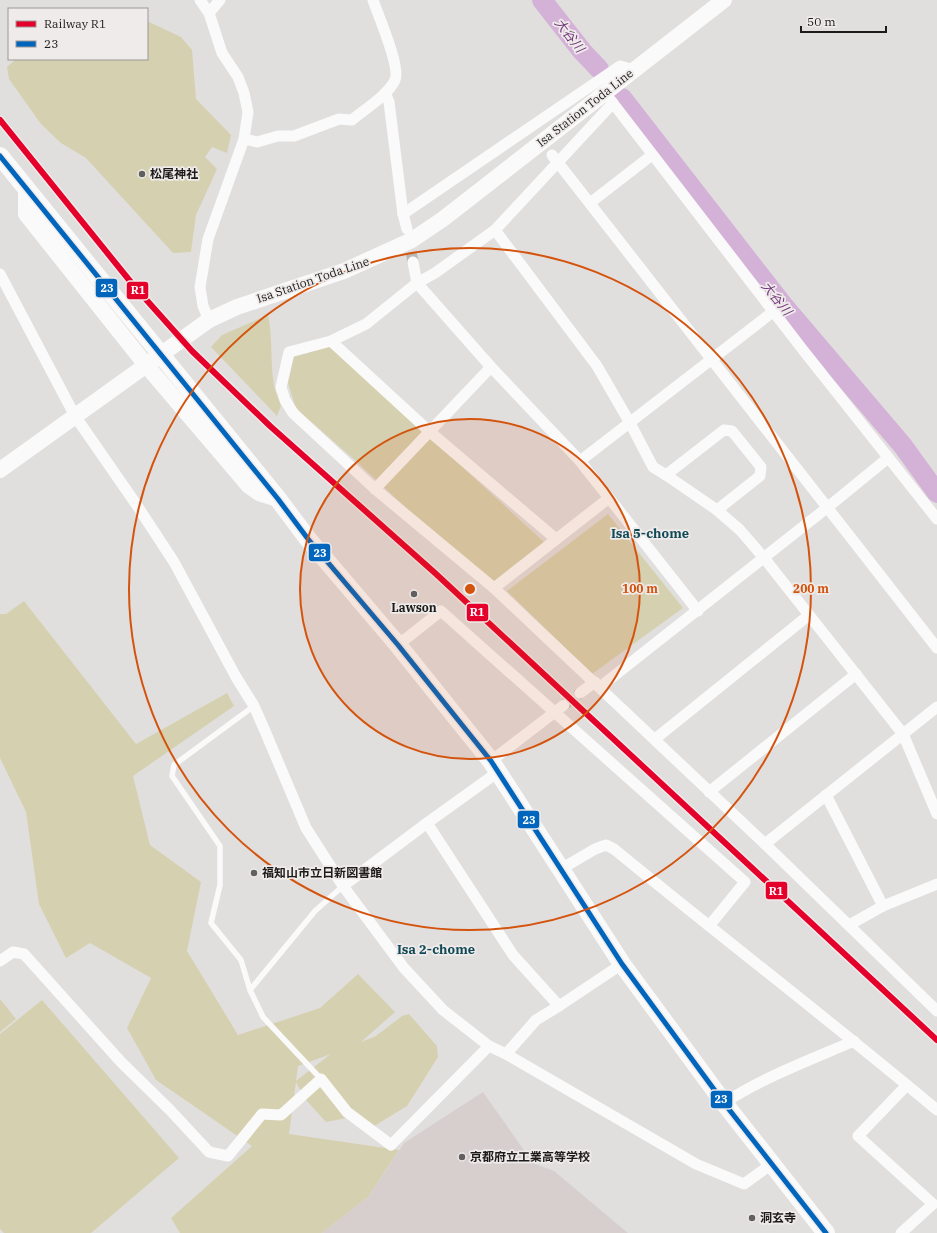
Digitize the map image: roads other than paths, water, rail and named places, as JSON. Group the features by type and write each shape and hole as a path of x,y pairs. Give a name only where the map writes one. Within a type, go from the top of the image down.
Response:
{"main road":[{"name":"Isa Station Toda Line","path":"0,470 204,323 237,307 344,272 412,240 609,98 634,70 724,0"},
{"path":"0,156 308,538 398,645 494,767 622,964 724,1102 826,1233"},
{"path":"26,188 26,214 249,486 259,493 278,499"}],"street":[{"path":"200,0 209,13 222,53 238,77 244,93 248,112 244,139 208,239 200,287 204,323"},
{"path":"209,13 220,0"},
{"path":"244,139 258,142 278,136 294,136 339,119 352,120 385,94 396,79 395,64 373,0"},
{"path":"403,214 620,66 634,70"},
{"path":"385,94 389,102 403,214 407,229"},
{"path":"937,519 803,350 609,98 554,159 495,230 435,273 417,283 366,324 331,341 289,352 281,387 285,400 293,413 376,489 494,588 765,844 937,1012"},
{"path":"530,128 537,137"},
{"path":"590,203 652,155"},
{"path":"554,159 590,203 937,648"},
{"path":"495,230 597,366 630,423 653,468 666,475 717,510 740,530 810,615 903,734 937,814"},
{"path":"413,262 417,283 491,367 580,462 698,611"},
{"path":"0,274 75,416 174,562 236,678 254,706 266,731 306,828 343,886 404,968 443,1010 489,1046 506,1054 696,1164 744,1184 773,1163"},
{"path":"580,462 774,311"},
{"path":"331,341 430,432 556,539"},
{"path":"376,489 491,367"},
{"path":"666,475 724,430 732,431 761,467 760,476 717,510"},
{"path":"580,693 597,685 698,611 888,458"},
{"path":"494,588 609,498"},
{"path":"398,645 441,611 745,882 709,926"},
{"path":"655,739 810,615"},
{"path":"709,792 856,674"},
{"path":"343,886 427,823 494,767 564,705"},
{"path":"765,844 937,707"},
{"path":"826,795 883,906"},
{"path":"427,823 513,955 559,1006"},
{"path":"561,869 595,848 606,845 614,849 854,1041 937,1110"},
{"path":"849,925 883,906 937,884"},
{"path":"0,961 13,952 24,954 121,1062 170,1110 209,1152 228,1156 262,1114 281,1115 321,1079 347,1112 391,1145 489,1046"},
{"path":"506,1054 536,1020 622,964"},
{"path":"724,1102 742,1091 781,1072 854,1041"},
{"path":"901,1233 933,1204 858,1136 907,1085"}],"lane":[{"path":"254,706 174,765 172,776 220,846 220,885 211,923 241,960 250,990 263,1017 321,1079"},
{"path":"250,990 315,911 343,886"}],"waterway":[{"name":"大谷川","path":"542,0 582,51 599,69"},
{"name":"大谷川","path":"622,98 783,305 903,446 937,493"}],"tunnel":[{"path":"408,236 413,262"},
{"path":"564,705 580,693"}],"rail line":[{"name":"R1","path":"0,120 134,286 192,351 270,426 435,573 937,1040"}],"place":[{"name":"松尾神社","path":"142,174"},
{"name":"Lawson","path":"414,594"},
{"name":"福知山市立日新図書館","path":"254,873"},
{"name":"京都府立工業高等学校","path":"462,1157"},
{"name":"洞玄寺","path":"752,1218"}],"district":[{"name":"Isa 5-chome","path":"650,533"},
{"name":"Isa 2-chome","path":"436,949"}]}
